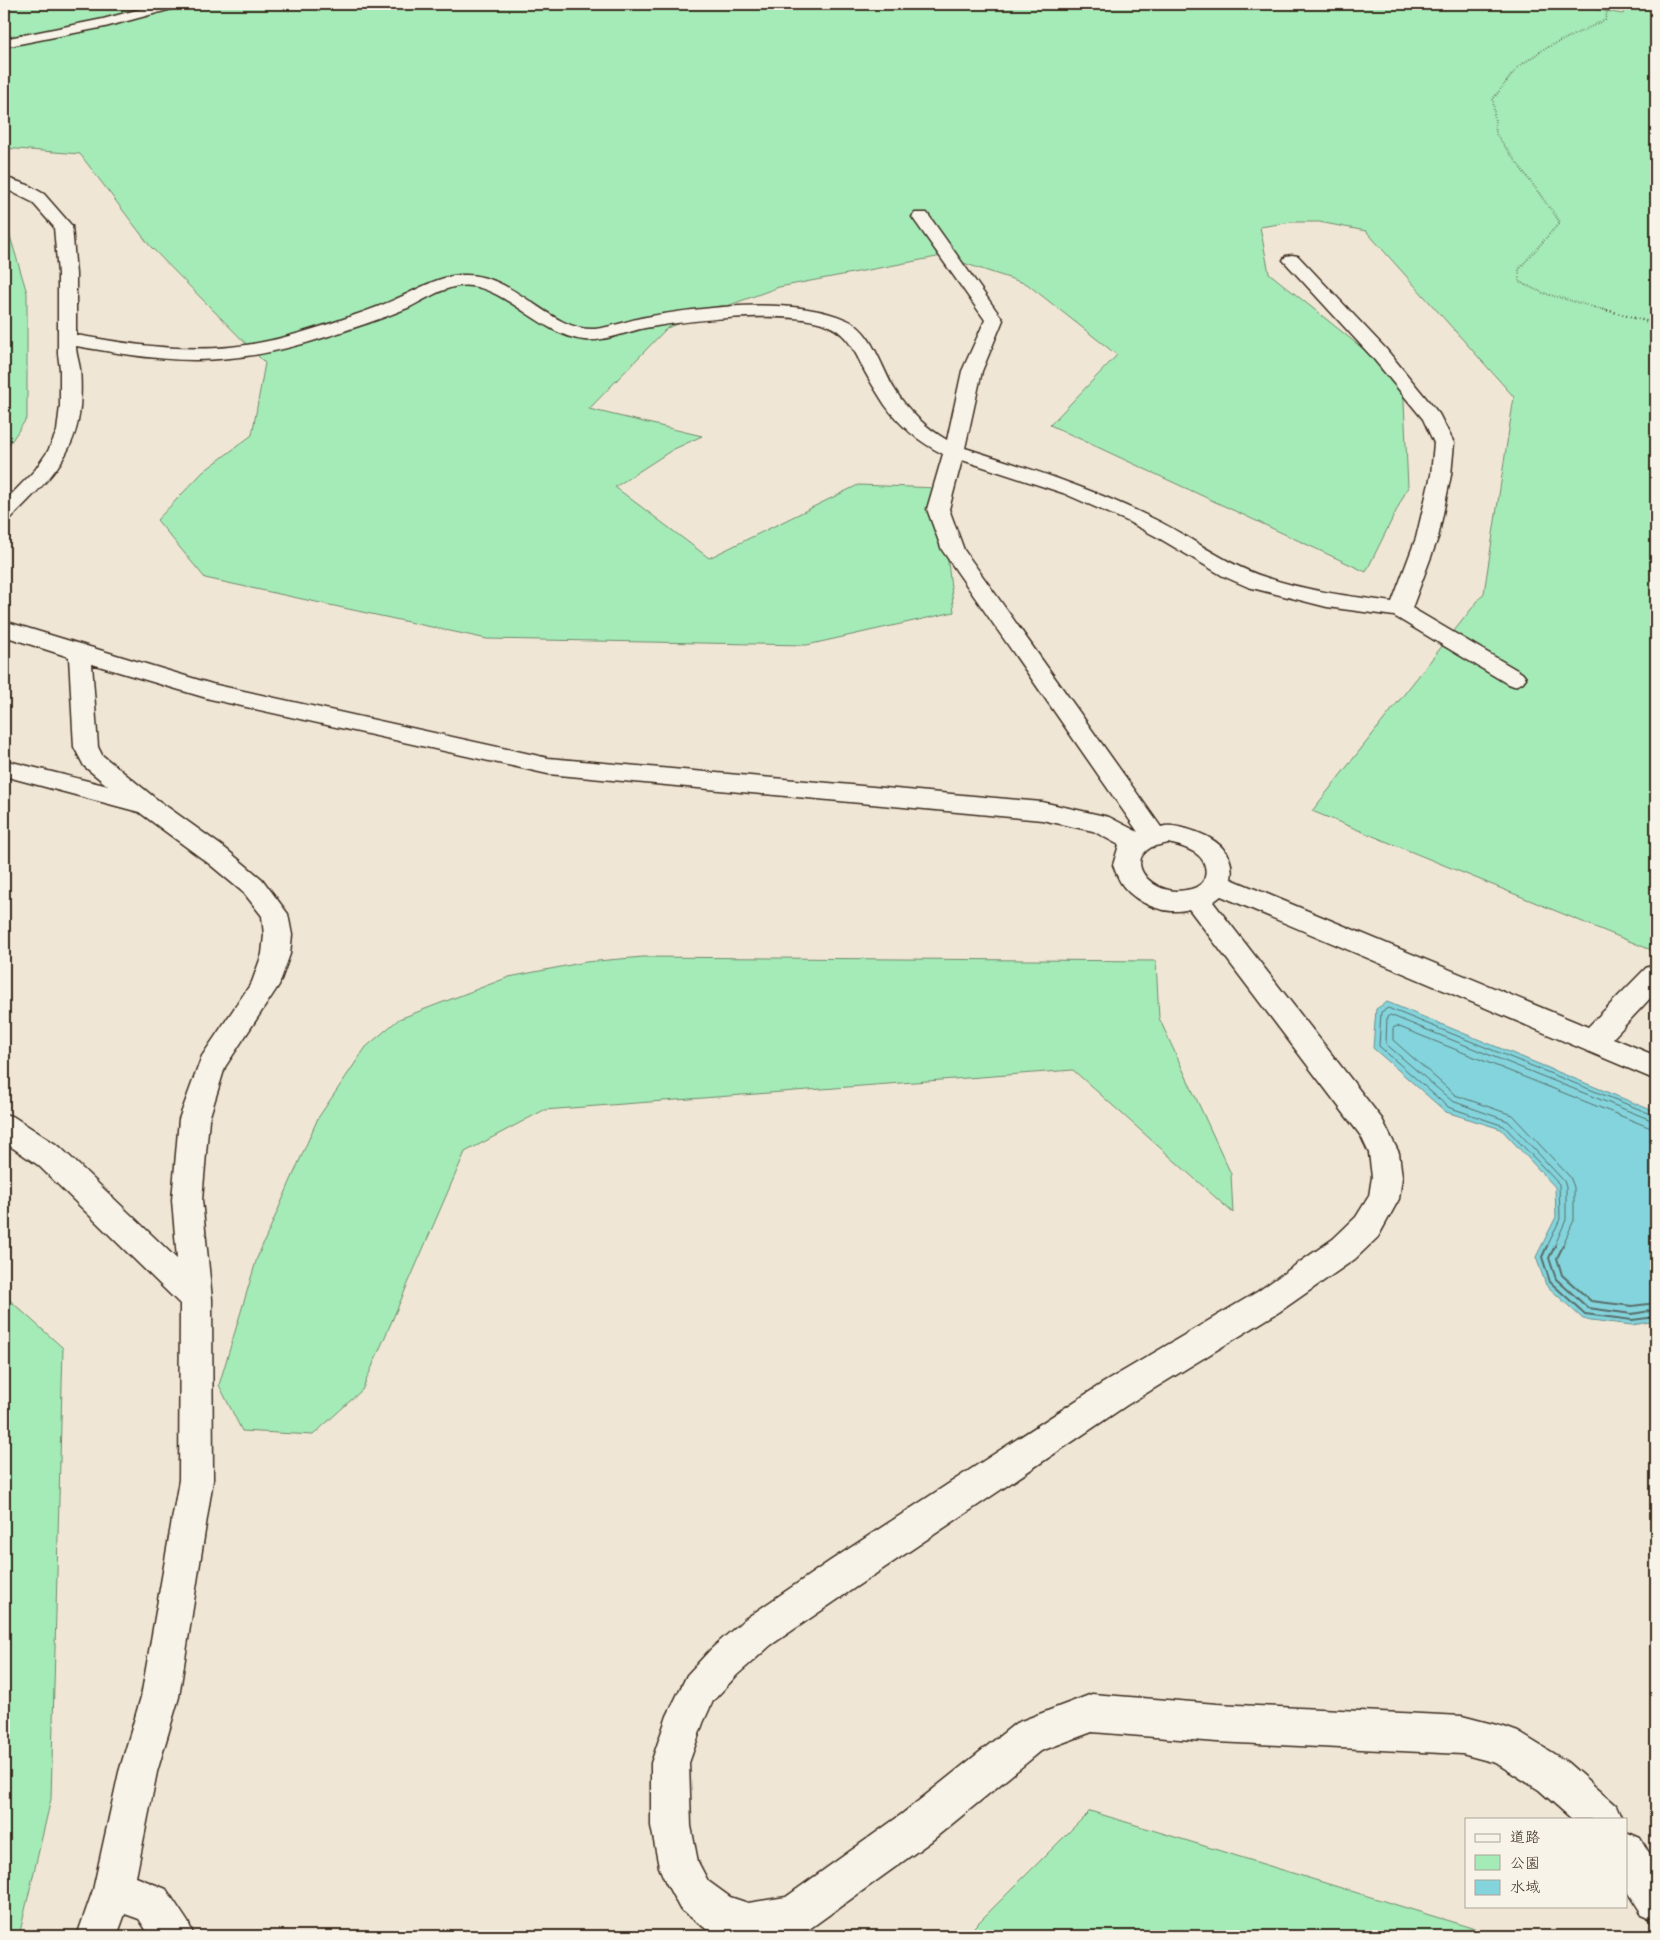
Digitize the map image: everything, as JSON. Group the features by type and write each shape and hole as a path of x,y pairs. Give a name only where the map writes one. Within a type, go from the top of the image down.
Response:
{"street":[{"path":"4,43 105,23 174,4"},
{"path":"4,182 38,198 63,226 67,274 70,406 67,431 58,452 42,474 4,514"},
{"path":"921,217 994,320 992,330 972,371 954,451 938,509 953,550 1144,839"},
{"path":"1292,260 1379,352 1432,418 1444,443 1441,475 1427,538 1400,610"},
{"path":"67,340 129,350 182,354 212,354 258,349 297,340 398,305 441,286 463,280 480,282 506,293 562,328 582,334 612,331 643,323 727,312 816,316 843,325 858,339 879,379 908,422 929,439 954,451 1070,489 1165,532 1231,571 1256,582 1288,592 1328,600 1400,610 1514,678"},
{"path":"4,628 80,654 210,691 548,766 1042,811 1100,823 1144,839"},
{"path":"80,654 86,747 93,760 146,804 217,856 253,886 275,914 278,935 276,954 265,985 212,1064 194,1119 187,1200 196,1298 196,1480 160,1697 138,1772 113,1890 97,1936"},
{"path":"4,768 146,804"},
{"path":"1168,834 1184,836 1198,842 1210,850 1217,861 1220,873 1206,891 1180,901 1164,900 1148,894 1136,885 1128,874 1125,863 1128,852 1144,839 1168,834"},
{"path":"1206,891 1592,1041 1656,1068"},
{"path":"1206,891 1372,1128 1384,1153 1387,1177 1384,1199 1367,1227 1344,1249 1268,1302 1115,1394 843,1574 758,1632 724,1662 700,1688 686,1716 670,1763 671,1826 679,1867 694,1895 719,1914 748,1923 794,1916 916,1828 1029,1736 1092,1713 1217,1723 1462,1735 1504,1746 1553,1776 1601,1818"},
{"path":"1592,1041 1656,975"},
{"path":"4,1126 49,1156 196,1298"},
{"path":"1628,1855 1656,1901"},
{"path":"113,1890 152,1903 174,1936"}],"path":[{"path":"1609,4 1605,20 1544,49 1518,67 1492,99 1496,134 1560,222 1519,269 1519,282 1543,293 1656,324"}],"green space":[{"path":"4,4 1574,4 1581,7 1623,14 1630,4 1656,4 1656,952 1312,811 1484,593 1514,397 1366,231 1319,222 1292,222 1260,227 1269,273 1403,381 1408,487 1366,572 1050,425 1117,355 1027,284 942,256 779,287 667,328 589,409 702,436 672,450 615,487 709,558 858,485 939,488 954,612 807,645 487,639 205,578 157,520 203,472 252,435 265,363 150,246 80,154 4,148"},
{"path":"4,216 27,293 27,418 4,452"},
{"path":"643,957 1156,961 1159,1018 1231,1174 1233,1213 1073,1070 544,1110 465,1152 362,1390 313,1435 242,1431 219,1385 257,1258 318,1118 366,1047 399,1019 509,977 586,962"},
{"path":"4,1295 63,1348 51,1799 19,1936 4,1936"},
{"path":"1090,1811 1498,1936 965,1936"}],"water":[{"path":"1387,1002 1656,1112 1656,1321 1632,1325 1583,1319 1546,1285 1536,1257 1556,1217 1555,1187 1501,1129 1446,1112 1373,1048 1376,1009"}]}
